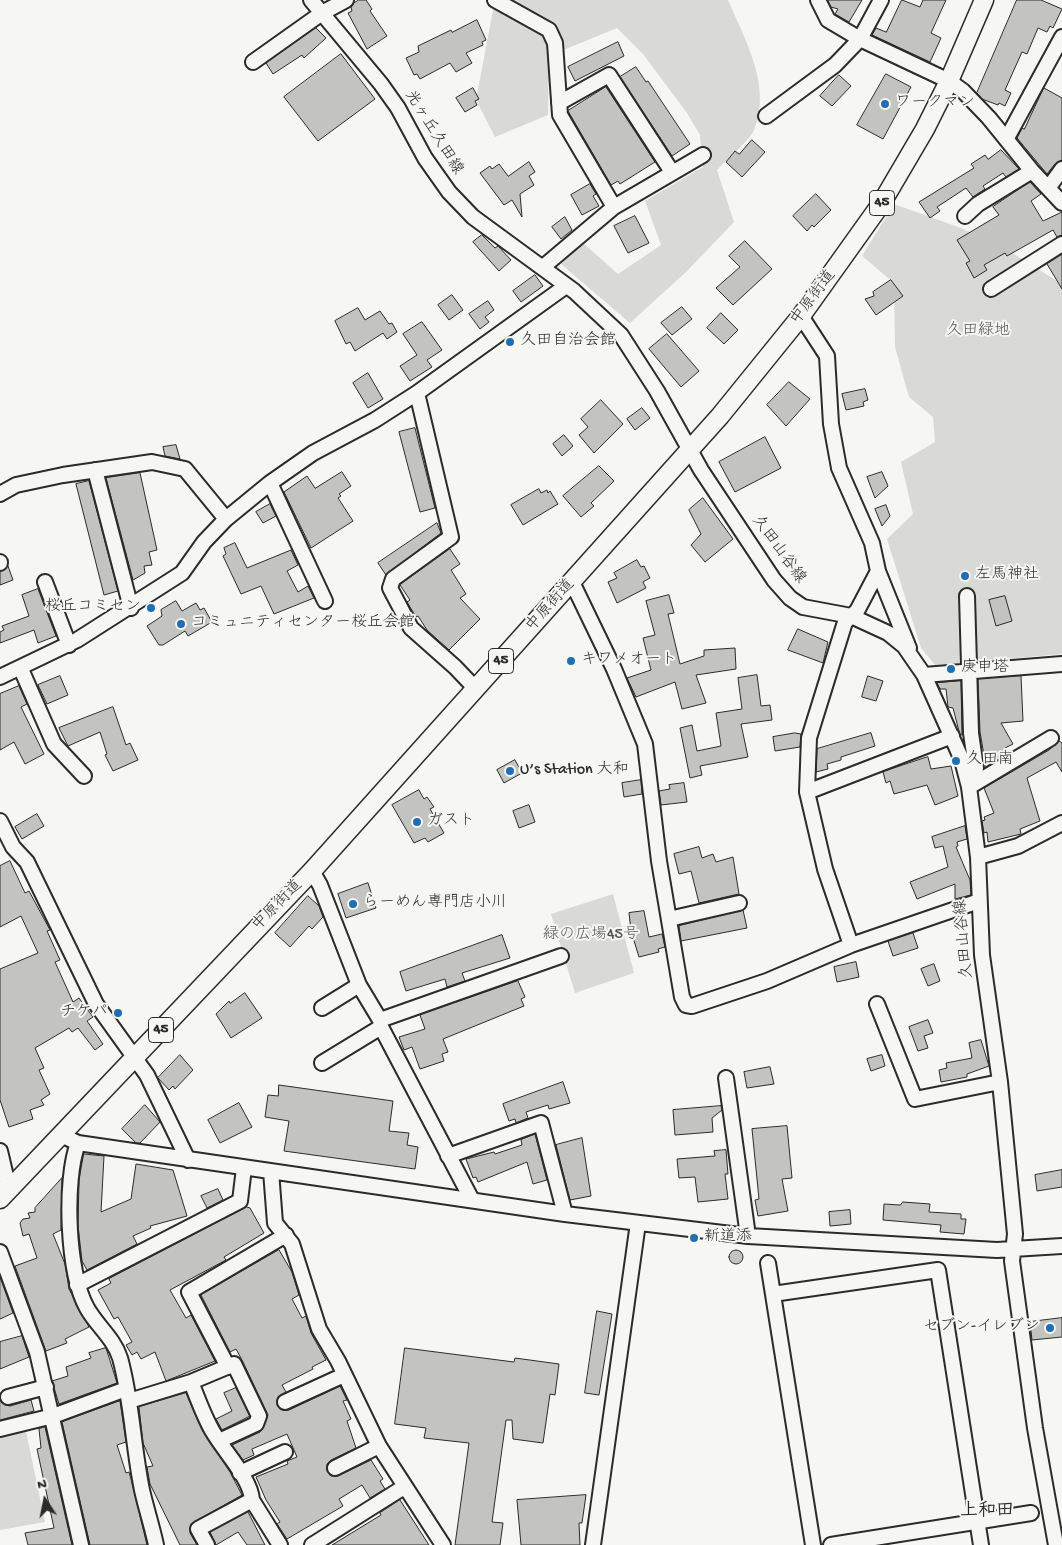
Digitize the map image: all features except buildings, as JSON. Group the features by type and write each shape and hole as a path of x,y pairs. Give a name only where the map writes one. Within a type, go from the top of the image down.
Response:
{"main road":[{"name":"中原街道","path":"3,1192 61,1135 312,871 691,450 801,316 881,204 925,129 949,81 984,0"}],"street":[{"name":"光ヶ丘久田線","path":"311,0 381,84 398,108 425,158 449,192 473,217 543,267 566,286"},
{"path":"253,62 322,13 346,0"},
{"path":"496,0 549,30 554,42 560,115 614,207"},
{"path":"818,0 828,20 860,39 949,81 963,91 1007,138 1032,171 1062,203"},
{"path":"766,116 835,65 860,39 881,0"},
{"path":"1007,138 1062,37"},
{"path":"559,103 609,75 672,172"},
{"path":"543,267 614,207 703,155"},
{"path":"1049,187 1062,169"},
{"path":"964,216 978,204 1032,171"},
{"path":"991,289 1062,244"},
{"path":"0,677 21,669 69,645 131,608 182,573 204,542 226,519 270,483 313,453 375,420 417,393 566,286"},
{"name":"久田山谷線","path":"566,286 621,335 657,391 701,470 774,580 790,598 804,607 851,616 888,633 904,646 924,675 962,760 969,787 978,857 982,954 1000,1082 1015,1234 1012,1261 1035,1428 1056,1545"},
{"path":"801,316 827,356 831,424 839,468 872,543 878,571 913,658"},
{"path":"417,393 451,537 393,579 390,588 411,628 456,667 476,689"},
{"path":"0,494 16,485 95,470 152,462 185,469 226,519"},
{"path":"95,470 131,608"},
{"path":"270,483 325,601"},
{"path":"851,945 825,869 807,792 809,738 845,622 857,611 878,571"},
{"path":"45,582 69,645"},
{"path":"572,582 614,669 645,744 659,861 682,997 686,1005 692,1006 767,982 851,945 979,901"},
{"path":"967,596 971,733 976,768 969,787"},
{"path":"924,675 1062,664"},
{"path":"21,669 54,744 84,776"},
{"path":"807,792 952,736"},
{"path":"969,787 1051,738"},
{"path":"0,821 14,847 27,862 96,1004 136,1057 147,1075 188,1160"},
{"path":"978,857 1018,846 1062,823"},
{"path":"312,871 320,885 359,985 472,1200"},
{"path":"669,919 739,903"},
{"path":"322,1063 380,1023 561,956"},
{"path":"322,1008 359,985"},
{"path":"877,1004 915,1099 1000,1082"},
{"path":"726,1078 748,1236"},
{"path":"448,1156 541,1123 565,1214"},
{"path":"61,1135 78,1143 188,1160 565,1214 748,1236 1012,1249 1062,1246"},
{"path":"78,1143 73,1156 69,1230 77,1285 87,1308 112,1340 120,1358 128,1395 142,1490 156,1545"},
{"path":"0,1151 3,1192"},
{"path":"77,1285 240,1201 244,1168"},
{"path":"271,1172 275,1223 292,1244 319,1330 344,1375 379,1446 442,1545"},
{"path":"593,1545 638,1223"},
{"path":"228,1367 189,1292 286,1235"},
{"path":"0,1252 37,1352 81,1545"},
{"path":"768,1263 814,1545"},
{"path":"773,1294 938,1270 981,1545"},
{"path":"0,1429 128,1395 191,1382 234,1364 260,1416 256,1424 219,1441"},
{"path":"285,1402 344,1375"},
{"path":"191,1382 213,1432 240,1473 251,1492 252,1500 280,1545"},
{"path":"8,1397 46,1387"},
{"path":"335,1468 379,1446"},
{"path":"240,1473 285,1452"},
{"path":"312,1545 404,1487"},
{"path":"207,1545 198,1529 252,1500"},
{"path":"831,1545 1031,1513"}],"green space":[{"path":"495,0 728,0 742,31 754,64 760,97 759,113 754,130 717,170 734,222 686,272 630,323 561,264 583,243 618,274 661,245 645,201 703,167 700,135 687,113 643,54 617,28 549,56 548,115 495,137 476,100"},
{"name":"久田緑地","path":"894,204 961,228 1009,251 1062,284 1062,654 935,665 921,648 887,539 913,514 901,462 935,442 933,417 909,397 895,347 894,283 862,256"},
{"name":"緑の広場45号","path":"613,894 634,973 575,993 551,914"},
{"path":"24,1422 45,1522 0,1530 0,1430"}],"place":[{"name":"ワークマン","path":"885,104"},
{"name":"久田自治会館","path":"510,342"},
{"name":"左馬神社","path":"965,576"},
{"name":"桜丘コミセン","path":"151,608"},
{"name":"コミュニティセンター桜丘会館","path":"181,624"},
{"name":"キワメオート","path":"571,661"},
{"name":"庚申塔","path":"951,669"},
{"name":"久田南","path":"956,761"},
{"name":"U’s Station 大和","path":"510,771"},
{"name":"ガスト","path":"417,822"},
{"name":"らーめん専門店小川","path":"353,904"},
{"name":"チケパ","path":"118,1013"},
{"name":"新道添","path":"694,1238"},
{"name":"セブン-イレブン","path":"1050,1328"}],"district":[{"name":"上和田","path":"987,1512"}]}
